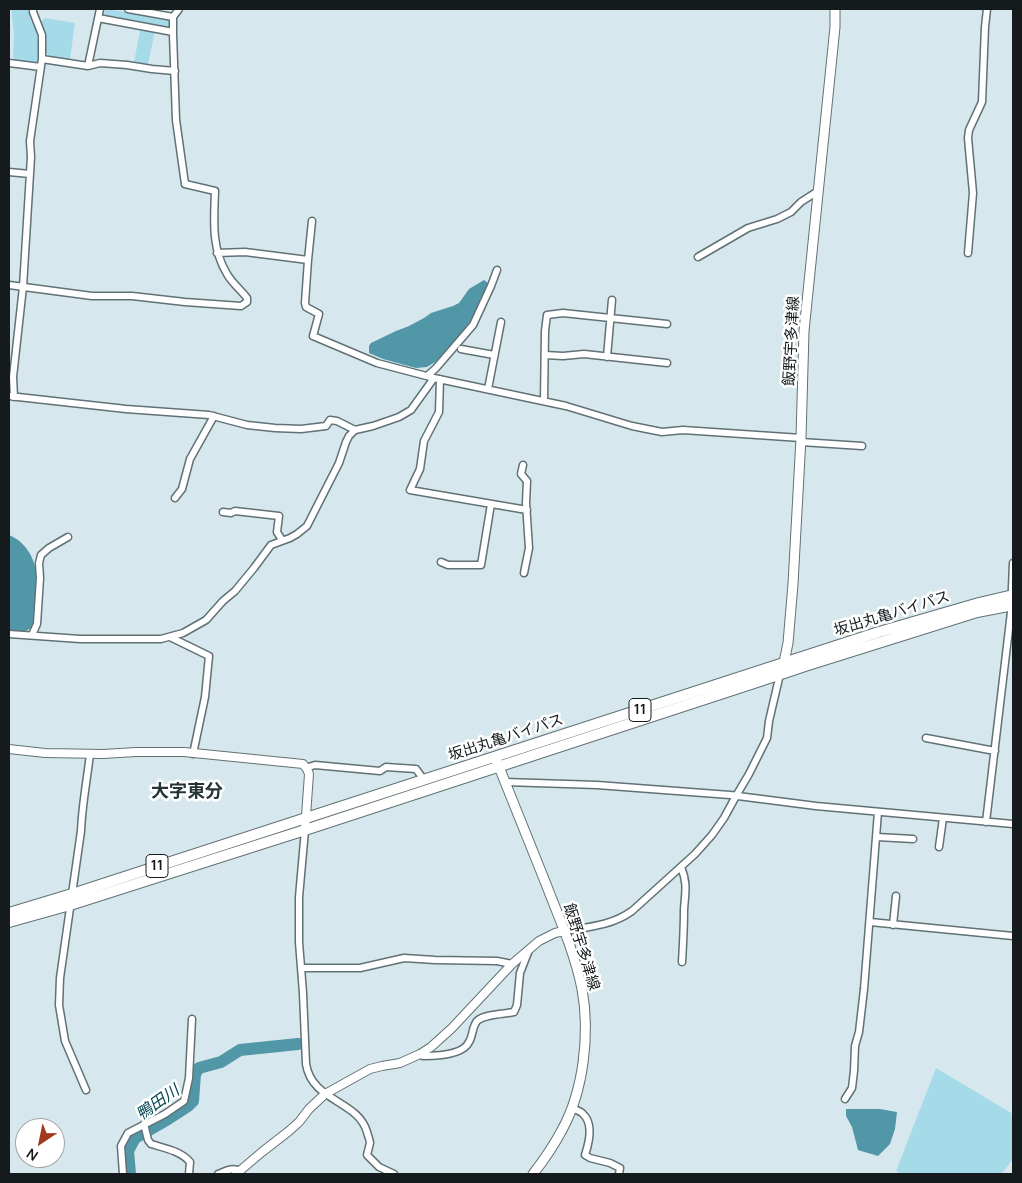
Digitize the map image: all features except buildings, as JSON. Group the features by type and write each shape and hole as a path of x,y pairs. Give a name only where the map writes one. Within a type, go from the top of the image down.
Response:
{"highway":[{"name":"坂出丸亀バイパス","path":"9,913 71,900 305,830 784,663 979,603 1012,600"},
{"name":"坂出丸亀バイパス","path":"676,700 780,674 1012,600"},
{"name":"坂出丸亀バイパス","path":"9,922 161,865 424,780 497,762"}],"main road":[{"name":"飯野宇多津線","path":"780,674 788,644 801,440 804,331 835,9"},
{"name":"飯野宇多津線","path":"497,762 564,931 582,988 585,1015 584,1056 572,1108 563,1129 533,1174"}],"street":[{"path":"33,9 42,35 42,59 30,141 31,157 23,287 11,397 214,416 247,425 301,429 326,426 330,420 342,423 355,430"},
{"path":"88,66 100,9"},
{"path":"128,9 173,17"},
{"path":"9,284 92,296 132,296 242,306 247,302 247,298 227,275 217,253 214,230 215,191 185,184 176,120 173,17 179,9"},
{"path":"968,252 973,193 968,138 969,130 982,102 987,9"},
{"path":"98,18 173,32"},
{"path":"42,59 88,66 100,63 175,71"},
{"path":"9,63 41,67"},
{"path":"9,172 30,174"},
{"path":"698,257 748,228 777,220 791,212 801,202 818,191"},
{"path":"312,221 305,304 306,307 319,314 313,336 377,363 434,378 566,406 632,426 662,432 683,430 862,446"},
{"path":"217,253 244,252 308,260"},
{"path":"497,270 473,325 436,368 434,378 439,412 424,442 420,469 410,490 527,510"},
{"path":"607,356 612,300"},
{"path":"544,401 547,315 563,313 666,324"},
{"path":"488,389 501,322"},
{"path":"461,349 494,355"},
{"path":"545,355 584,354 667,363"},
{"path":"9,634 108,640 161,639 183,633 206,620 235,590 271,545 290,538 307,526 339,463 349,436 355,430 399,417 412,410 434,378"},
{"path":"175,498 182,489 190,459 214,416"},
{"path":"523,465 521,474 527,481 529,548 524,573"},
{"path":"441,562 448,565 481,565 490,504"},
{"path":"224,512 231,513 235,511 280,516 277,532 282,540"},
{"path":"32,635 37,624 39,563 42,555 49,548 68,537"},
{"path":"986,822 1012,600 1013,563"},
{"path":"170,637 209,656 205,697 193,754"},
{"path":"218,1174 229,1169 236,1169 238,1172 289,1131 325,1094 370,1069 400,1064 420,1054 440,1040 512,964 539,941 555,933 594,927 614,921 632,912 695,854 718,829 767,738 780,674"},
{"path":"926,738 995,751"},
{"path":"9,749 45,753 90,754 162,752 303,764 309,774 299,897 299,942 307,1072 325,1094 357,1114 365,1126 370,1142 367,1155 379,1167 394,1174"},
{"path":"86,1090 65,1041 59,1005 60,978 90,754"},
{"path":"306,768 315,765 380,771 386,767 416,769 424,780"},
{"path":"505,782 597,785 736,796 816,806 1013,824"},
{"path":"845,1099 852,1088 855,1046 860,1023 878,812"},
{"path":"940,847 943,818"},
{"path":"877,837 913,839"},
{"path":"681,867 685,876 686,887 682,962"},
{"path":"893,925 896,896"},
{"path":"870,922 1013,936"},
{"path":"420,1054 422,1056 444,1056 461,1049 469,1043 478,1020 487,1016 514,1012 517,1005 520,973 529,950"},
{"path":"302,968 360,968 404,958 498,961 512,964"},
{"path":"123,1174 121,1146 128,1133 165,1114 184,1101 189,1078 192,1019"},
{"path":"572,1108 583,1114 588,1122 590,1132 585,1155 620,1168 618,1174"},
{"path":"144,1124 148,1140 151,1144 183,1155 188,1159 190,1162 189,1174"}],"shaded area":[{"path":"11,9 28,9 31,21 37,30 39,59 36,63 15,60 13,57 14,34"},
{"path":"107,9 168,19 171,22 170,28 167,29 107,17 104,13"},
{"path":"45,18 75,23 70,59 52,57 45,51 44,29 41,22"},
{"path":"142,28 155,31 146,66 134,62"},
{"path":"484,280 488,283 481,302 469,323 435,362 427,367 416,368 369,353 371,343 409,326 431,313 459,303 469,289"},
{"path":"9,535 24,545 33,560 36,572 34,624 29,629 23,631 9,631"},
{"path":"936,1068 1013,1114 1013,1159 1001,1174 901,1174 896,1171"},
{"path":"846,1109 880,1109 897,1112 895,1129 890,1144 878,1156 858,1150 852,1127 846,1116"}],"waterway":[{"name":"鴨田川","path":"130,1174 128,1151 135,1138 168,1119 193,1101 195,1074 199,1068 221,1062 240,1050 298,1044"}],"district":[{"name":"大字東分","path":"187,792"}]}
